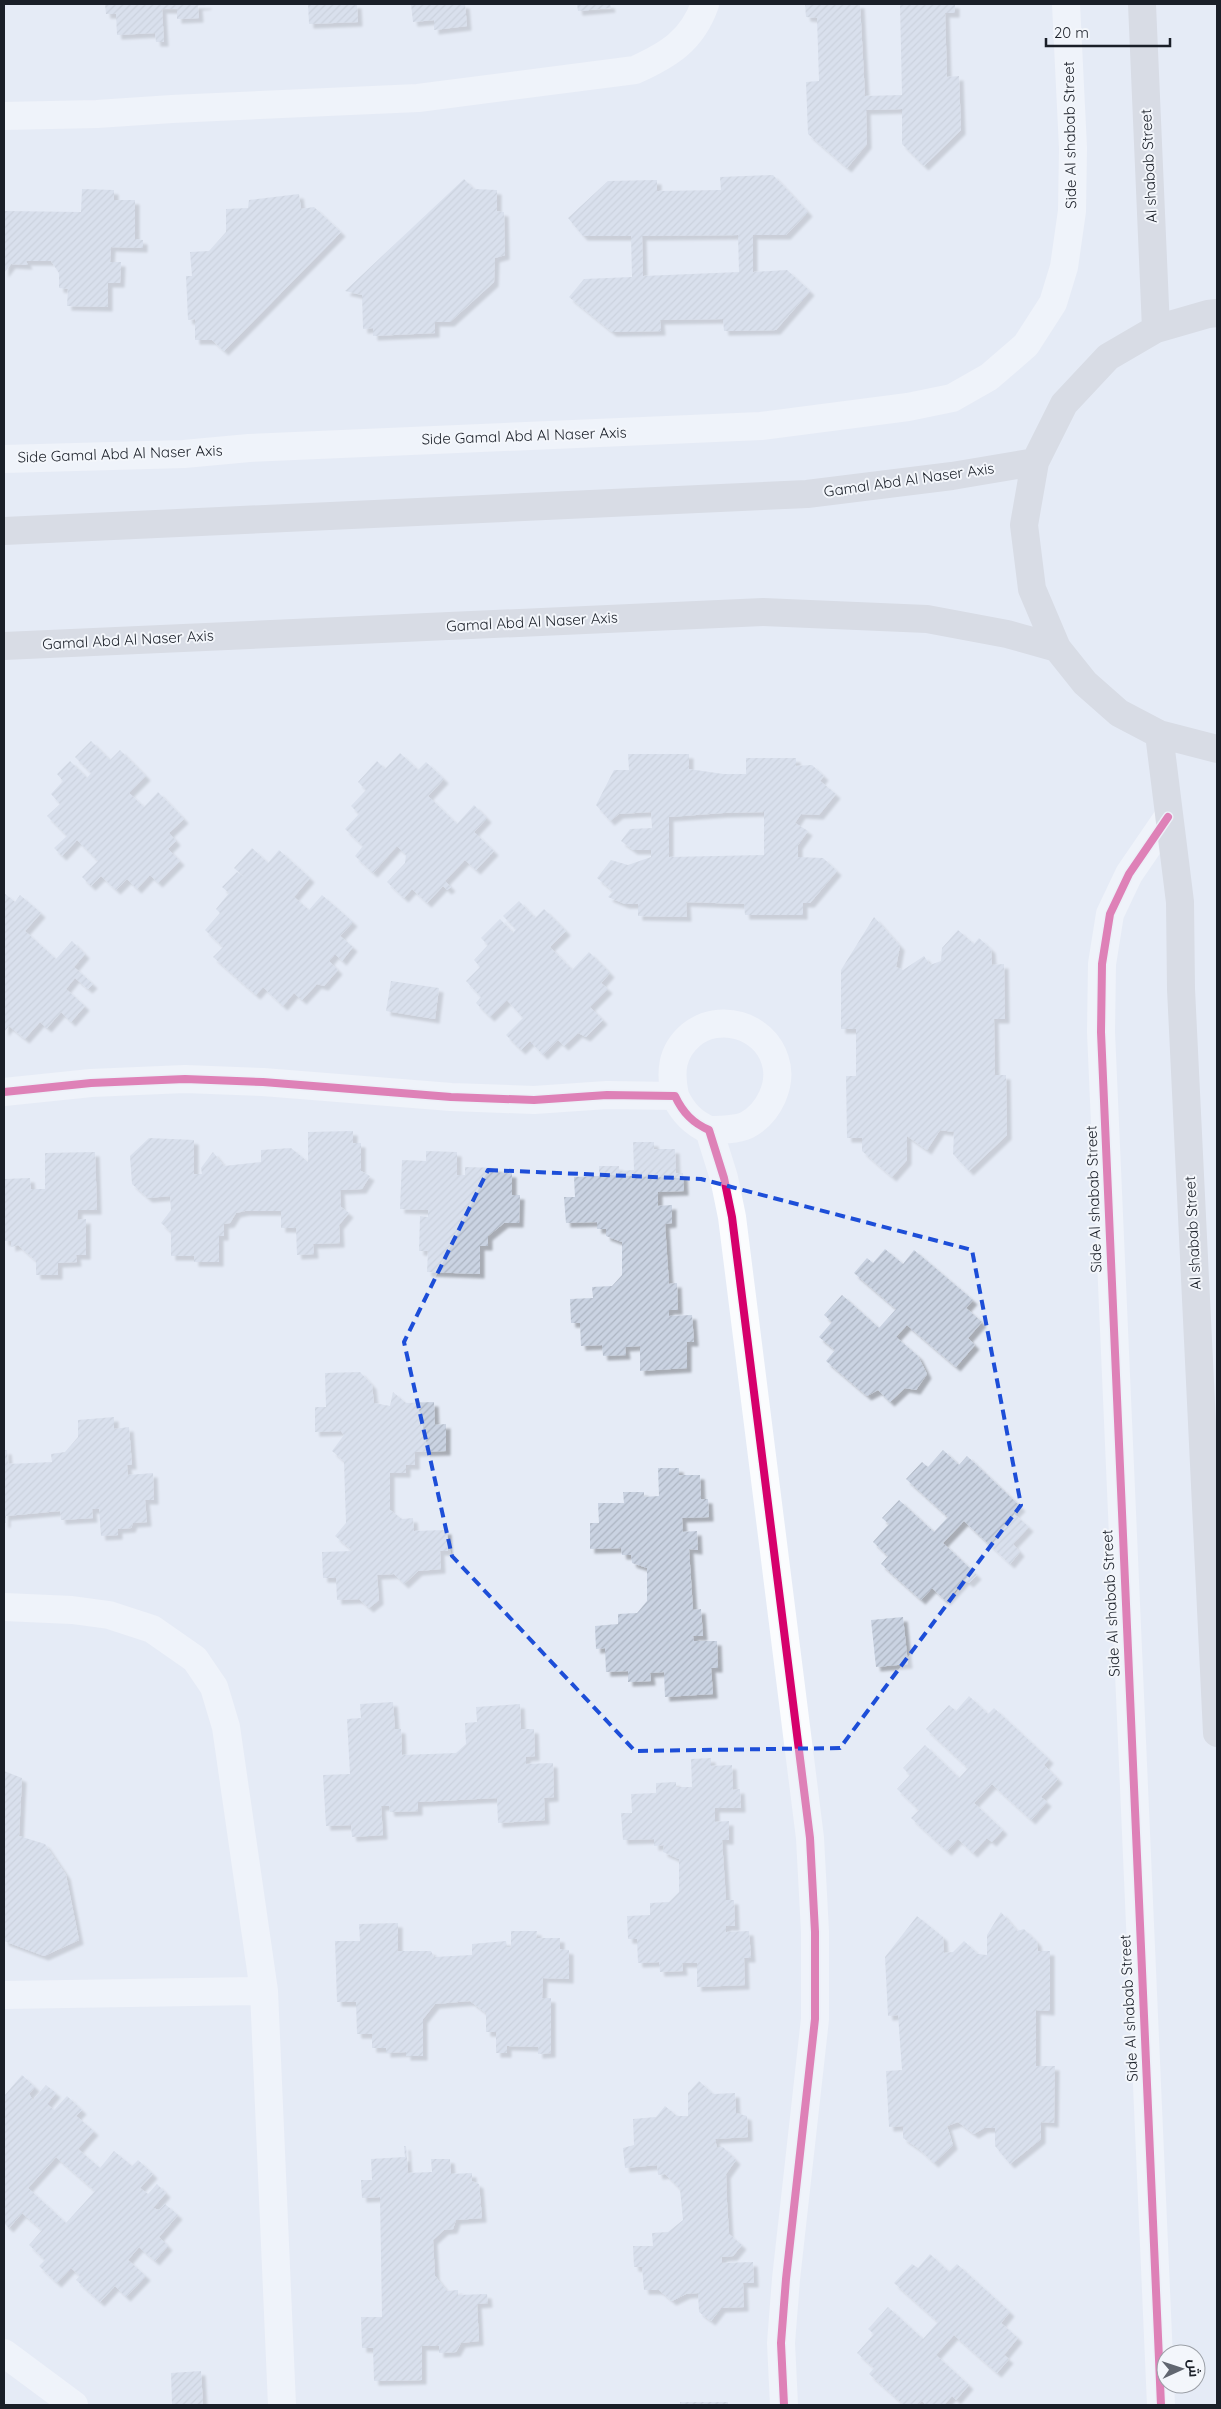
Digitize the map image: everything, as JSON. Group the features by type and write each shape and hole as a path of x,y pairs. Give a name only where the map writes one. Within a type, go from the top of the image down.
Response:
{"main road":[{"name":"Al shabab Street","path":"1142,4 1156,329"},
{"path":"1217,313 1156,329 1108,357 1064,404 1035,462 1024,525 1032,589 1058,648 1092,689 1119,713 1159,734 1217,749"},
{"name":"Gamal Abd Al Naser Axis","path":"4,531 807,494 952,476 1035,462"},
{"name":"Gamal Abd Al Naser Axis","path":"4,646 763,612 927,619 1007,634 1058,648"},
{"name":"Al shabab Street","path":"1159,734 1180,902 1181,989 1217,1733"}],"street":[{"path":"4,116 97,114 418,98 634,70 664,57 683,40 705,4"},
{"name":"Side Al shabab Street","path":"1026,345 1053,303 1064,267 1072,211 1072,148 1066,4"},
{"name":"Side Gamal Abd Al Naser Axis","path":"4,459 184,454 259,447 761,426 908,407 952,398 989,377 1026,345"},
{"name":"Side Al shabab Street","path":"1161,2405 1101,1032 1102,964 1110,914 1129,874 1168,817"},
{"path":"715,1023 734,1023 752,1030 766,1043 775,1060 777,1080 772,1098 762,1114 746,1125 727,1130 709,1130 697,1125 682,1110 675,1096 671,1078 673,1059 683,1042 697,1030 715,1023"},
{"path":"4,1092 92,1083 186,1079 263,1082 460,1098 534,1100 607,1095 675,1096"},
{"path":"709,1130 724,1178 732,1217 810,1838 815,1932 815,2019 785,2288 781,2343 784,2405"},
{"path":"4,1607 72,1610 109,1614 136,1622 152,1629 195,1659 214,1687 226,1728 264,1991 282,2405"},
{"path":"4,1995 264,1991"},
{"path":"4,2353 74,2405"}],"highlighted area":[{"path":"488,1170 701,1179 972,1250 1021,1505 840,1748 635,1751 452,1556 404,1342"}],"building":[{"path":"105,4 207,5 198,6 199,18 177,19 177,9 162,9 164,42 156,42 155,33 117,35 116,14 106,14"},
{"path":"308,4 357,4 358,22 309,24"},
{"path":"411,4 465,4 467,26 434,30 434,20 413,22"},
{"path":"577,4 610,4 611,8 578,11"},
{"path":"805,4 860,4 865,96 902,95 900,4 955,4 955,13 945,13 947,77 959,76 961,130 924,166 902,144 902,109 866,110 867,144 847,168 808,134 806,82 819,81 817,18 806,17"},
{"path":"773,175 808,212 786,235 753,235 753,272 787,270 810,291 776,330 724,331 723,319 660,320 661,331 612,332 569,297 584,279 632,277 631,236 583,236 568,218 608,181 657,180 657,191 721,190 720,177","holes":["738,235 739,272 643,276 642,236"]},
{"path":"464,179 474,189 497,190 497,211 504,212 505,255 495,258 494,282 450,322 435,322 435,333 373,336 373,328 363,329 362,295 345,291"},
{"path":"82,189 114,190 114,200 135,200 135,239 143,240 143,248 111,247 110,262 121,262 120,283 108,283 108,307 67,306 68,289 59,288 59,273 51,261 26,261 28,265 11,264 4,273 4,211 81,212"},
{"path":"299,194 301,209 314,207 341,232 224,351 212,340 195,340 195,319 188,320 186,276 192,276 190,252 209,251 226,232 226,209 248,208 249,200"},
{"path":"91,741 110,760 120,750 146,776 129,793 144,807 158,792 184,819 169,833 176,841 168,849 180,861 158,883 150,875 137,889 127,879 116,890 101,876 91,886 82,877 98,861 77,840 62,856 54,848 67,836 47,816 60,804 51,794 63,781 57,774 70,761 87,778 91,773 75,757"},
{"path":"400,753 418,770 426,762 444,779 428,796 457,824 474,805 487,818 474,832 494,851 476,870 465,860 445,881 451,887 447,890 443,886 427,903 412,889 404,898 387,882 405,863 406,855 397,846 373,873 355,856 363,846 345,829 359,814 351,806 366,790 358,782 377,761 385,769"},
{"path":"628,754 689,754 689,769 723,774 746,774 746,758 796,758 796,766 812,765 824,776 820,781 836,794 819,815 801,814 795,823 808,831 798,845 798,857 823,858 837,871 810,903 803,903 803,915 745,915 744,904 686,902 687,917 638,916 638,904 625,904 608,897 613,891 597,878 611,860 628,865 651,857 651,850 633,850 621,841 630,829 652,828 651,812 619,814 610,821 596,805 614,770 629,770","holes":["764,812 764,855 669,857 669,817"]},
{"path":"252,848 268,863 279,850 310,878 294,897 309,910 322,895 353,922 340,936 353,947 342,961 335,954 329,961 338,970 324,986 317,984 302,1000 294,993 283,1006 263,987 256,995 213,957 223,947 205,930 220,913 216,909 229,893 222,887 237,872 247,879 234,868"},
{"path":"4,893 15,902 20,895 41,913 25,931 56,959 72,941 85,954 74,967 93,984 88,989 75,978 66,989 85,1006 71,1022 61,1012 47,1028 40,1022 25,1039 9,1026 4,1032"},
{"path":"519,901 535,918 544,909 566,931 550,947 572,970 589,952 610,973 601,983 608,989 590,1007 603,1020 586,1037 578,1033 564,1046 558,1040 543,1055 530,1041 521,1050 506,1035 523,1018 507,1000 490,1017 476,1003 481,997 466,981 480,967 474,960 488,945 481,938 500,919 513,933 516,929 503,916"},
{"path":"874,917 900,946 896,967 903,970 924,956 930,965 941,961 942,948 958,930 974,944 979,938 991,949 992,965 1004,964 1005,1019 994,1019 995,1075 1006,1075 1007,1135 969,1171 953,1154 954,1132 940,1130 927,1150 907,1136 907,1160 892,1177 862,1151 862,1138 847,1138 846,1076 856,1076 856,1029 841,1029 841,970"},
{"path":"391,981 439,988 435,1019 386,1011"},
{"path":"353,1131 353,1143 361,1143 361,1171 370,1176 362,1189 340,1190 341,1207 349,1213 339,1225 340,1243 313,1244 314,1254 297,1255 296,1228 281,1228 281,1211 245,1211 236,1213 230,1223 224,1224 224,1236 219,1236 219,1262 194,1262 194,1256 171,1256 171,1232 161,1223 171,1210 170,1196 148,1198 132,1184 130,1156 149,1138 194,1140 194,1174 202,1174 201,1168 213,1152 224,1166 261,1162 261,1150 291,1148 308,1162 308,1132"},
{"path":"633,1142 654,1142 654,1149 675,1149 676,1173 683,1173 684,1191 658,1192 658,1206 672,1205 672,1223 665,1224 669,1284 677,1283 678,1310 669,1310 669,1316 692,1315 694,1342 687,1342 687,1368 640,1371 640,1346 625,1347 626,1355 603,1356 602,1345 581,1346 580,1323 571,1323 570,1299 593,1298 592,1287 612,1286 622,1275 622,1242 606,1236 606,1229 597,1229 597,1222 566,1223 564,1197 575,1197 574,1177 599,1176 599,1166 619,1166 619,1171 634,1170"},
{"path":"426,1151 457,1152 457,1175 465,1175 465,1167 498,1168 498,1173 512,1173 512,1195 520,1195 519,1223 504,1223 488,1236 488,1246 480,1246 480,1274 427,1272 428,1251 419,1251 420,1216 428,1217 428,1210 400,1209 402,1160 426,1161"},
{"path":"95,1152 97,1210 78,1210 77,1220 86,1219 86,1255 76,1255 77,1262 58,1263 58,1275 36,1275 36,1261 18,1245 11,1247 11,1241 4,1241 4,1179 30,1178 31,1189 45,1189 45,1153"},
{"path":"885,1249 903,1264 914,1250 973,1300 966,1308 982,1322 968,1338 975,1345 956,1367 907,1325 896,1337 918,1356 927,1374 916,1390 905,1388 890,1402 878,1390 867,1396 826,1361 835,1350 819,1337 832,1322 824,1315 842,1295 879,1328 896,1309 854,1273 867,1258 873,1263"},
{"path":"360,1372 372,1385 374,1403 390,1406 393,1392 406,1403 434,1402 435,1425 446,1424 446,1451 415,1452 415,1465 406,1465 406,1473 390,1473 390,1510 402,1519 413,1518 414,1531 447,1530 448,1551 440,1551 441,1569 418,1571 404,1584 394,1574 377,1575 379,1600 369,1608 359,1599 337,1600 336,1578 323,1578 322,1552 353,1551 335,1536 346,1523 344,1461 332,1451 344,1435 341,1431 315,1432 315,1407 326,1407 325,1373"},
{"path":"114,1417 114,1429 129,1427 132,1465 127,1465 128,1475 153,1473 154,1500 145,1500 147,1522 133,1523 131,1528 118,1529 118,1535 101,1536 99,1509 92,1509 93,1518 61,1520 60,1511 6,1516 6,1523 4,1523 4,1450 7,1450 8,1464 52,1462 51,1454 65,1452 78,1437 78,1420"},
{"path":"943,1450 959,1465 967,1456 1021,1507 1014,1514 1029,1527 1013,1544 1020,1552 1010,1564 964,1521 943,1543 977,1575 969,1583 965,1580 946,1601 932,1588 921,1600 881,1564 888,1556 873,1542 889,1524 882,1518 899,1500 934,1532 948,1517 906,1479 922,1462 928,1467"},
{"path":"658,1468 679,1468 679,1475 700,1475 701,1499 708,1499 709,1517 682,1518 683,1532 697,1531 698,1550 689,1549 693,1610 701,1609 703,1636 693,1636 694,1641 717,1641 718,1668 711,1668 713,1694 665,1697 664,1672 650,1673 651,1681 628,1682 628,1671 606,1672 605,1648 596,1649 595,1626 618,1624 618,1614 637,1613 647,1601 647,1568 632,1563 631,1555 622,1555 621,1548 590,1549 590,1523 599,1523 598,1503 624,1503 623,1492 644,1492 644,1497 659,1496"},
{"path":"903,1617 908,1664 876,1667 871,1620"},
{"path":"969,1696 988,1714 994,1708 1049,1759 1044,1765 1058,1779 1041,1797 1047,1802 1031,1820 992,1784 974,1803 1003,1830 992,1842 987,1838 973,1853 958,1839 947,1851 911,1818 919,1810 897,1789 910,1775 903,1768 925,1745 959,1778 968,1768 926,1729 949,1705 956,1711"},
{"path":"393,1702 395,1729 401,1729 402,1755 456,1753 466,1744 465,1723 477,1722 476,1707 520,1704 521,1729 534,1729 535,1756 526,1757 526,1764 553,1763 554,1797 544,1798 545,1820 498,1823 497,1798 418,1802 418,1811 390,1812 389,1806 381,1806 383,1835 352,1837 351,1825 326,1826 323,1775 350,1774 347,1719 361,1718 360,1704"},
{"path":"711,1758 711,1766 732,1765 733,1790 740,1789 741,1808 715,1808 715,1822 729,1821 729,1840 722,1840 726,1900 734,1900 735,1926 726,1926 726,1932 749,1931 751,1958 744,1958 745,1985 697,1987 697,1963 682,1963 683,1971 660,1972 659,1962 638,1963 637,1939 628,1939 627,1916 650,1915 650,1903 669,1902 679,1892 679,1859 663,1852 664,1845 654,1846 654,1839 623,1840 621,1813 632,1813 631,1794 656,1793 656,1783 676,1782 676,1787 692,1787 691,1759"},
{"path":"4,1771 22,1778 19,1836 45,1844 66,1875 79,1940 44,1956 4,1941"},
{"path":"1001,1912 1017,1931 1024,1929 1037,1942 1038,1951 1050,1951 1050,2011 1036,2010 1036,2066 1055,2066 1054,2123 1041,2122 1041,2139 1010,2164 995,2146 995,2128 984,2128 974,2134 958,2122 947,2126 953,2145 934,2163 903,2138 903,2126 889,2127 886,2071 902,2070 898,2015 888,2016 885,1957 917,1916 943,1937 944,1953 953,1952 964,1941 978,1954 987,1955 987,1935"},
{"path":"398,1923 398,1951 431,1951 434,1957 472,1955 472,1944 506,1941 507,1947 511,1948 511,1931 537,1931 536,1938 560,1938 560,1949 569,1950 569,1979 543,1978 542,1998 551,1998 551,2053 538,2054 538,2047 507,2046 507,2053 496,2053 496,2032 486,2032 486,2013 470,2001 435,2004 423,2019 423,2056 406,2056 406,2052 386,2053 386,2048 372,2048 372,2034 357,2034 356,2002 337,2002 335,1941 360,1941 359,1924"},
{"path":"22,2075 35,2087 29,2094 33,2100 46,2085 56,2093 47,2104 54,2110 67,2096 82,2110 76,2116 94,2131 78,2149 100,2168 114,2151 132,2166 138,2160 153,2174 140,2188 148,2194 157,2184 166,2193 153,2208 159,2210 165,2204 178,2215 159,2237 168,2246 155,2261 139,2247 128,2260 146,2276 126,2297 115,2286 100,2302 76,2280 80,2276 71,2268 57,2283 39,2266 45,2260 29,2245 42,2230 22,2213 9,2228 4,2223 4,2096","holes":["56,2157 95,2191 66,2223 28,2188"]},
{"path":"699,2081 713,2094 735,2093 736,2113 747,2116 748,2137 715,2139 717,2148 723,2147 736,2160 726,2174 729,2234 742,2245 733,2256 722,2257 722,2263 753,2262 754,2283 743,2283 744,2307 721,2308 711,2321 699,2312 698,2293 686,2294 672,2301 659,2290 644,2290 642,2267 634,2267 633,2246 653,2246 652,2233 668,2232 683,2220 680,2189 665,2174 658,2175 657,2165 625,2168 623,2148 634,2145 633,2119 656,2117 665,2106 677,2116 688,2116 688,2093"},
{"path":"404,2146 406,2146 408,2173 432,2172 431,2159 450,2159 451,2174 472,2173 472,2181 479,2184 482,2218 456,2220 453,2229 444,2230 433,2240 435,2276 447,2291 458,2290 458,2295 487,2294 488,2303 477,2304 479,2341 461,2343 456,2352 439,2353 439,2346 422,2346 422,2380 374,2381 373,2348 362,2348 361,2317 382,2317 380,2197 362,2198 361,2180 372,2180 371,2159 405,2157"},
{"path":"930,2254 949,2272 957,2264 1010,2312 1001,2323 1018,2338 1004,2355 1009,2359 997,2373 954,2335 936,2355 969,2385 956,2400 952,2396 944,2405 926,2405 922,2401 918,2405 904,2405 869,2374 874,2368 857,2353 874,2334 868,2329 888,2307 923,2339 938,2322 894,2283 912,2264 918,2268"},
{"path":"201,2371 203,2405 172,2405 171,2373"},
{"path":"680,2402 728,2402 728,2405 680,2405"}],"cycle path":[{"path":"1161,2405 1101,1032 1102,964 1110,914 1129,874 1168,817"},
{"path":"4,1092 91,1083 185,1079 263,1082 451,1097 534,1100 607,1095 675,1096 689,1117 709,1130 724,1178 732,1217 810,1838 815,1932 815,2019 786,2279 781,2343 784,2405"}]}
